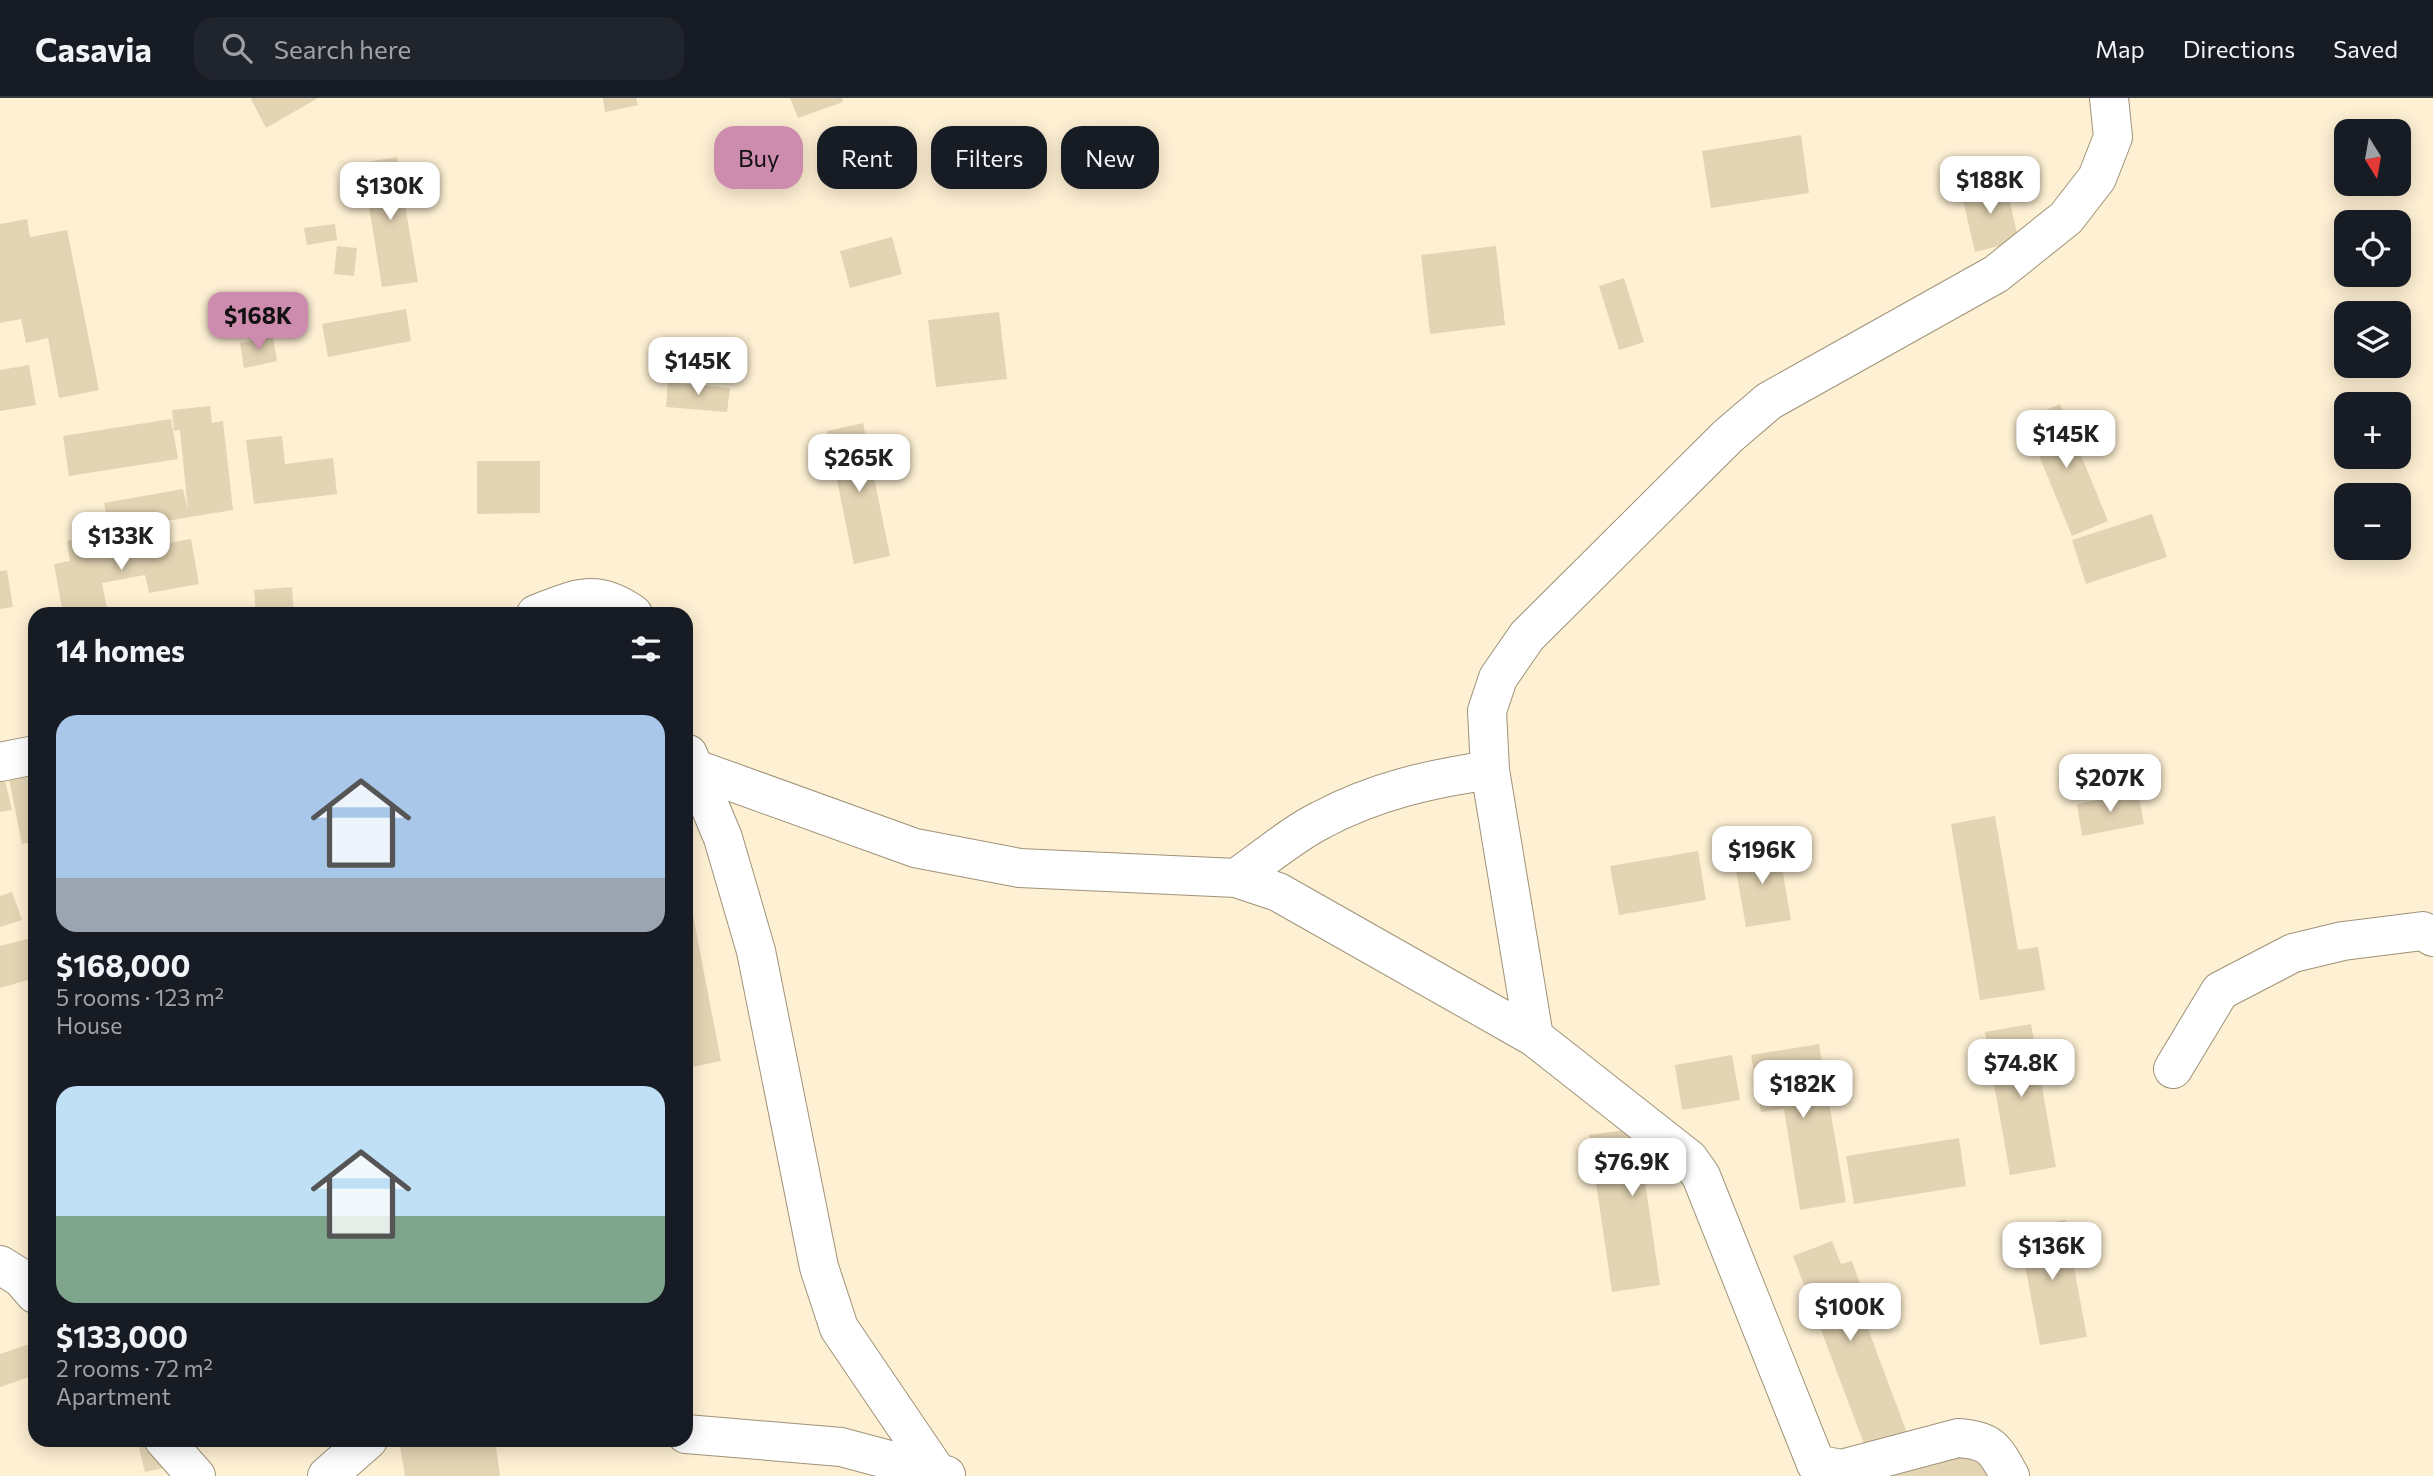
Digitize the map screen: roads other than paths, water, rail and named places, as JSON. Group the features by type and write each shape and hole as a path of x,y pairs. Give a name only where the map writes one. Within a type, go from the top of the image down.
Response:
{"street":[{"path":"1534,1037 1490,770 1487,711 1498,678 1527,636 1728,436 1769,401 1996,274 2066,218 2097,178 2113,137 2109,98"},
{"path":"554,607 585,595 614,601 623,607"},
{"path":"0,762 28,756"},
{"path":"693,759 915,848 1020,868 1236,878 1278,892 1534,1037 1673,1146 1701,1176 1815,1464 1841,1469 1946,1441 1976,1439 1996,1451 2010,1476"},
{"path":"693,765 723,838 756,951 819,1267 828,1298 839,1328 942,1474"},
{"path":"1236,878 1319,821 1371,797 1423,780 1490,770"},
{"path":"2174,1069 2220,991 2293,953 2343,941 2423,931 2433,937"},
{"path":"0,1265 21,1278 28,1286"},
{"path":"693,1435 841,1447 942,1474"},
{"path":"170,1447 195,1476"},
{"path":"327,1476 360,1447"}]}
